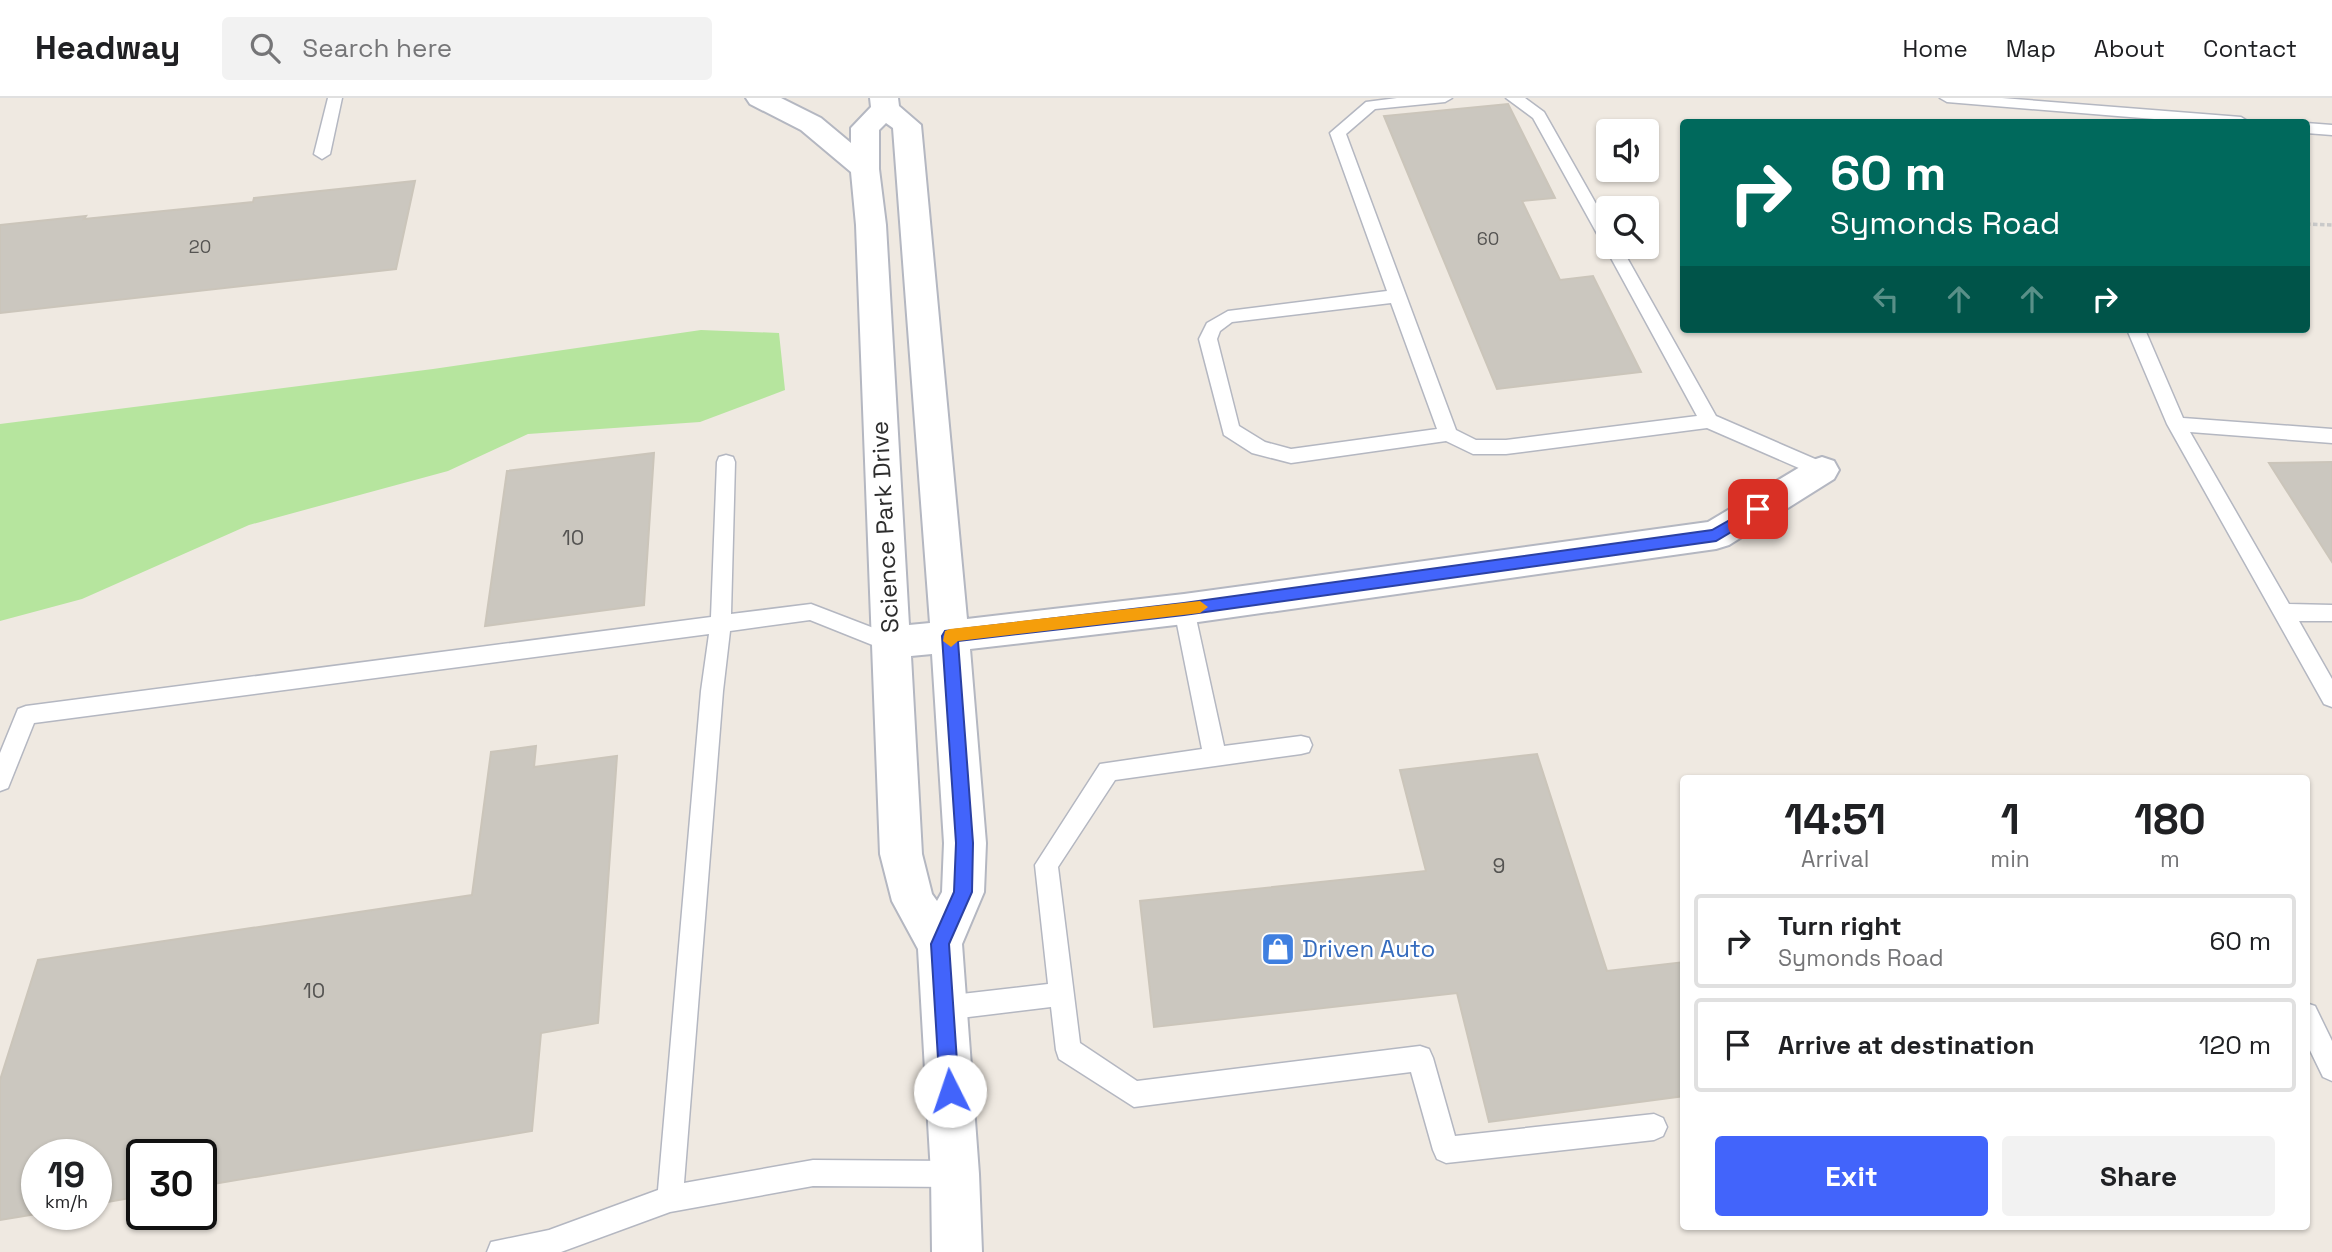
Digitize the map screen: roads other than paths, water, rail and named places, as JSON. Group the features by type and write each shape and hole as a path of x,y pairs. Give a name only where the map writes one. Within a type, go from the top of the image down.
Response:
{"street":[{"path":"760,98 811,124 865,169"},
{"name":"Science Park Drive","path":"940,944 914,901 901,854 872,238 865,169 865,128 884,103 907,125 965,843 963,892 940,944 955,1174 957,1252"},
{"path":"890,643 1184,609 1716,535 1822,470"}],"lane":[{"path":"322,154 335,98"},
{"path":"1445,98 1371,105 1338,133 1448,435"},
{"path":"1513,98 1539,115 1596,217"},
{"path":"1947,98 2204,119"},
{"path":"2310,128 2332,130"},
{"path":"1619,259 1709,421"},
{"path":"1398,296 1228,317 1213,327 1208,339 1231,430 1259,448 1291,456 1448,435 1473,447 1506,447 1709,421 1822,470"},
{"path":"2137,333 2176,424 2332,698"},
{"path":"2176,424 2332,436"},
{"path":"670,1199 711,705 721,622 726,463"},
{"path":"1184,609 1215,757"},
{"path":"0,781 26,715 811,612 890,643"},
{"path":"2281,612 2332,612"},
{"path":"1301,745 1108,771 1046,865 1068,1050 1134,1094 1420,1058 1446,1150 1654,1127"},
{"path":"944,1007 1061,994"},
{"path":"2310,1023 2332,1068"},
{"path":"501,1252 549,1243 670,1199 813,1173 955,1174"}],"place":[{"name":"Driven Auto","path":"1278,949"}]}
